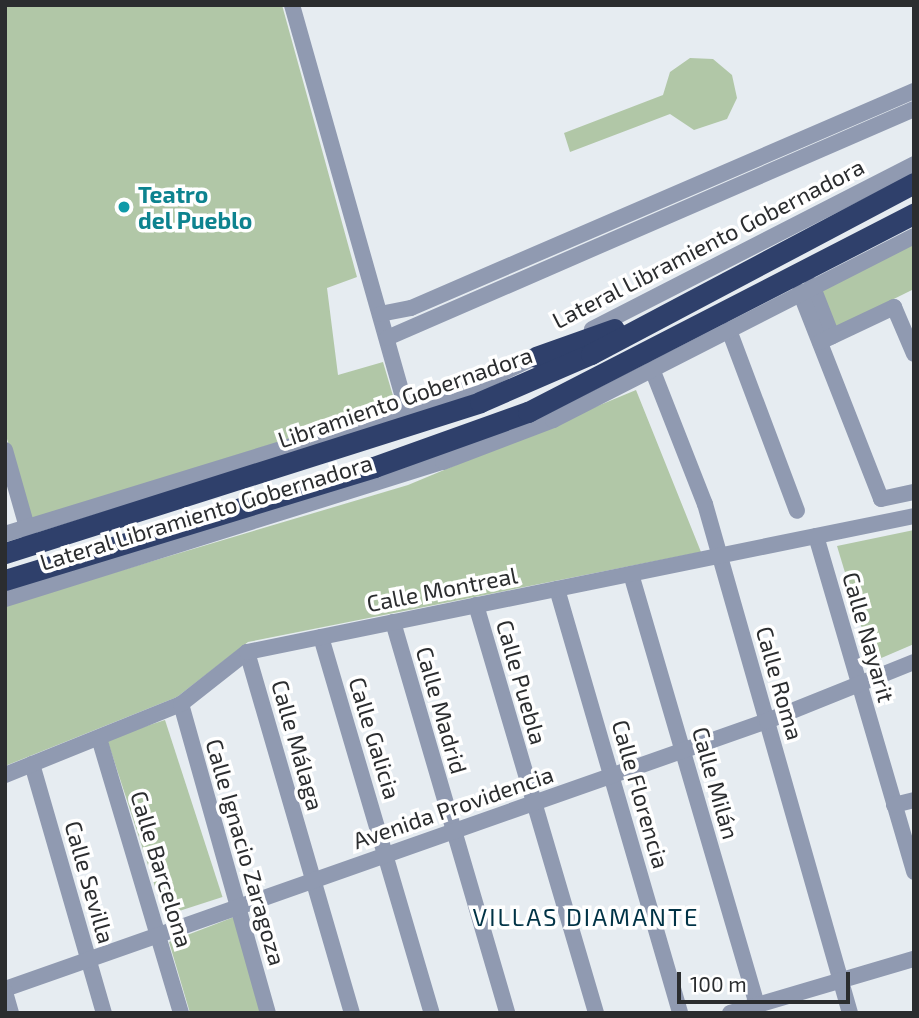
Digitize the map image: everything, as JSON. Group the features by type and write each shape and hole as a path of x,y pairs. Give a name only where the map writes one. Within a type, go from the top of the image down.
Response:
{"highway":[{"name":"Libramiento Gobernadora","path":"5,553 30,537 550,373 914,183"},
{"path":"5,580 248,507 528,412 914,214"},
{"path":"880,232 914,224"},
{"path":"536,357 663,314"},
{"path":"212,535 248,507"}],"street":[{"path":"292,5 410,418"},
{"path":"387,338 602,234 761,164 914,91"},
{"path":"761,164 914,108"},
{"name":"Lateral Libramiento Gobernadora","path":"410,418 536,357 914,164"},
{"path":"380,314 411,308 602,234"},
{"name":"Lateral Libramiento Gobernadora","path":"5,599 212,535 553,421 914,236"},
{"path":"806,289 881,499 914,492"},
{"path":"826,339 894,307 914,354"},
{"path":"729,330 797,511"},
{"name":"Calle Roma","path":"652,369 720,556 850,1013"},
{"path":"5,450 30,537"},
{"name":"Calle Montreal","path":"5,775 181,704 247,652 914,516"},
{"name":"Lateral Libramiento Gobernadora","path":"5,534 30,537"},
{"name":"Calle Nayarit","path":"816,536 914,872"},
{"name":"Calle Milán","path":"631,574 760,1007"},
{"name":"Calle Florencia","path":"557,589 680,1013"},
{"name":"Calle Puebla","path":"476,605 596,1013"},
{"name":"Calle Madrid","path":"393,622 507,1013"},
{"name":"Calle Galicia","path":"321,637 432,1013"},
{"name":"Calle Málaga","path":"247,652 352,1013"},
{"name":"Avenida Providencia","path":"5,990 767,721 914,663"},
{"name":"Calle Ignacio Zaragoza","path":"181,704 268,1013"},
{"name":"Calle Barcelona","path":"99,738 181,1013"},
{"name":"Calle Sevilla","path":"32,764 104,1013"},
{"path":"894,805 914,800"},
{"path":"730,1013 760,1007 914,959"},
{"path":"5,990 11,1013"}],"green space":[{"path":"5,5 282,5 357,277 327,288 338,375 383,362 396,406 30,519 5,432"},
{"path":"690,58 713,59 732,75 737,98 727,119 694,130 670,114 570,152 564,133 663,95 670,72"},
{"path":"914,242 914,289 835,328 820,291"},
{"path":"636,390 701,552 248,642 177,697 5,766 5,605 408,485"},
{"path":"914,530 914,644 872,662 837,546"},
{"path":"165,720 222,897 164,916 107,739"},
{"path":"234,917 263,1013 190,1013 169,942"}],"place":[{"name":"Teatro del Pueblo","path":"124,207"}],"district":[{"name":"VILLAS DIAMANTE","path":"586,917"}]}
